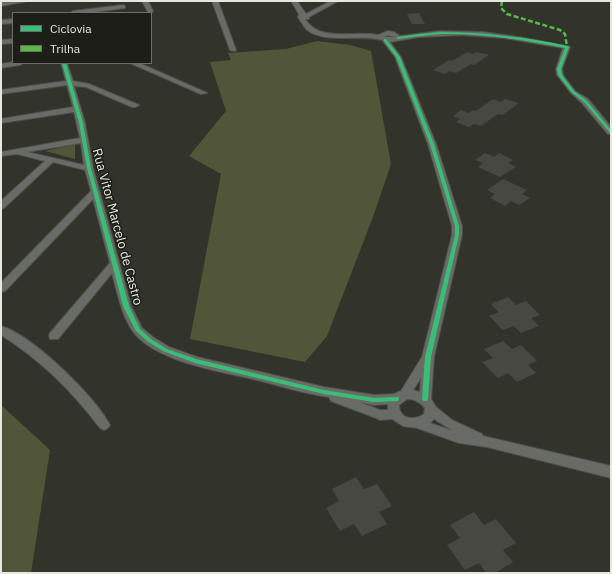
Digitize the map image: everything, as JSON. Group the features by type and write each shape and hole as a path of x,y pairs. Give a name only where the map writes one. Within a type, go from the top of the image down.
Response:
{"street":[{"path":"1,4 26,1"},
{"path":"145,1 150,11"},
{"path":"215,1 233,50"},
{"path":"294,1 310,30 324,33 385,36 440,34 507,36 567,47 559,69 560,75 568,86 586,101 611,132"},
{"path":"303,16 334,1"},
{"path":"80,12 123,6"},
{"path":"1,22 12,21"},
{"path":"385,36 396,39 409,36 440,34"},
{"path":"385,36 397,35 398,57"},
{"path":"385,36 398,57 432,144 456,226 457,235 428,357 427,418 418,423"},
{"path":"1,42 12,41"},
{"path":"1,66 14,64"},
{"name":"Rua Vitor Marcelo de Castro","path":"64,64 77,108 95,192 126,306 138,330 149,340 165,350 195,360 324,392"},
{"path":"135,64 203,93"},
{"path":"1,92 69,82 87,85 135,105"},
{"path":"1,121 77,108"},
{"path":"1,154 84,140"},
{"name":"Rua Vitor Marcelo de Castro","path":"17,152 89,168"},
{"path":"1,206 51,160"},
{"path":"1,290 95,192"},
{"path":"54,336 115,263"},
{"path":"1,330 25,344 62,373 104,425"},
{"path":"428,357 393,408 394,412 404,421 418,423 446,434 487,442 611,472"},
{"path":"324,392 374,400 416,395 448,423 487,442"},
{"path":"324,392 341,401 380,415 389,415 394,412"}],"green space":[{"path":"317,41 350,45 371,51 391,164 373,217 327,336 305,362 190,339 221,174 189,156 226,111 210,62 231,60 228,53 286,49"},
{"path":"75,144 75,159 45,151"},
{"path":"1,405 50,450 31,573 1,573"}],"building":[{"path":"419,13 425,24 412,24 407,14"},
{"path":"467,52 473,54 477,52 489,55 474,65 471,64 456,73 450,71 445,74 433,70 449,60 452,61"},
{"path":"493,99 501,102 505,99 519,103 503,115 498,114 481,126 474,124 469,127 456,122 460,119 453,116 461,110 469,113 473,110 476,111"},
{"path":"485,153 494,157 499,153 513,160 508,163 516,167 500,177 478,167 483,163 475,160"},
{"path":"503,179 527,190 522,194 530,198 519,205 511,201 505,206 490,198 495,194 487,190"},
{"path":"508,297 516,305 526,301 540,315 531,318 539,326 521,333 514,326 503,330 489,316 499,312 491,304"},
{"path":"503,341 512,349 521,345 537,361 528,365 536,373 517,382 508,373 498,378 482,362 493,358 484,349"},
{"path":"356,477 364,489 377,484 392,506 379,512 387,524 362,536 354,524 340,531 326,508 339,501 332,489"},
{"path":"474,512 484,525 496,519 516,543 503,550 513,562 495,573 486,573 479,563 465,570 447,545 460,538 450,525"}],"marked path":[{"path":"502,1 501,8 507,14 560,30 565,34 567,47"}],"cycle path":[{"path":"398,38 440,33 483,34 525,39 567,47 559,69 560,75 573,92 585,101 611,132"},
{"path":"385,40 398,57 432,144 457,226 457,235 428,357 425,399"},
{"path":"64,64 81,123 89,168 126,306 138,330 149,340 165,350 195,361 324,392 374,400 396,399"}]}
